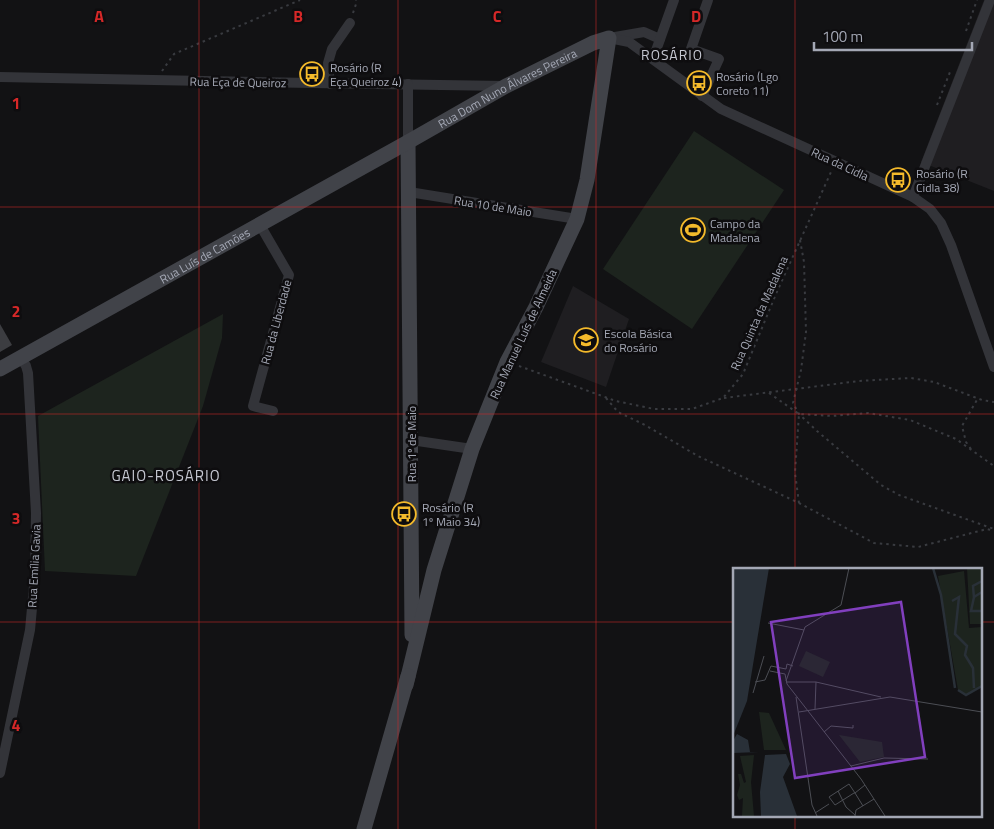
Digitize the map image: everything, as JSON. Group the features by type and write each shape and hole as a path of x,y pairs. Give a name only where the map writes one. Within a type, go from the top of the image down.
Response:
{"street":[{"path":"653,59 674,0"},
{"path":"702,96 719,59 691,49 708,0"},
{"path":"913,197 990,0"},
{"path":"330,84 328,63 332,49 350,23"},
{"path":"609,38 644,32 660,38"},
{"name":"Rua da Cidla","path":"609,38 629,42 721,109 913,197 930,209 941,223 951,245 994,367"},
{"name":"Rua Dom Nuno Álvares Pereira","path":"408,142 506,86 593,42 609,38"},
{"name":"Rua Manuel Luís de Almeida","path":"406,685 422,576 507,362 536,307 577,219 587,180 609,38"},
{"name":"Rua Eça de Queiroz","path":"0,77 506,86"},
{"path":"408,84 408,142"},
{"name":"Rua 1º de Maio","path":"364,829 406,685 422,576 410,440 408,142"},
{"name":"Rua Luís de Camões","path":"0,369 408,142"},
{"name":"Rua 10 de Maio","path":"409,192 577,219"},
{"name":"Rua da Liberdade","path":"260,225 289,276 253,406 273,411"},
{"name":"Rua Emília Gavia","path":"0,773 30,630 35,574 36,513 28,373 21,358"},
{"path":"410,440 472,449"}],"path":[{"path":"159,76 174,54 300,0"},
{"path":"350,23 356,0"},
{"name":"Rua Quinta da Madalena","path":"507,362 616,401 654,409 692,409 722,398 743,374 835,162"},
{"path":"799,503 795,473 799,414 793,403 801,370 806,332 804,262 800,240"},
{"path":"722,398 860,381 911,378 934,382 994,402"},
{"path":"768,393 799,414 881,485 899,495 994,530"},
{"path":"604,397 618,412 645,425 698,456 799,503 874,543 918,547 987,529 994,530"},
{"path":"972,451 966,442 962,426 978,398"},
{"path":"799,414 832,416 868,414 910,420 956,439 994,466"}],"shaded area":[{"path":"984,0 994,0 994,191 921,162"},
{"name":"Campo da Madalena","path":"694,131 784,190 692,329 603,269"},
{"name":"Escola Básica do Rosário","path":"573,286 629,319 606,387 541,362"},
{"path":"223,314 222,338 203,406 136,576 45,571 38,416"}],"building":[{"path":"0,324 12,345 0,352"}],"place":[{"name":"Rosário (R Eça Queiroz 4)","path":"312,74"},
{"name":"Rosário (Lgo Coreto 11)","path":"699,83"},
{"name":"Rosário (R Cidla 38)","path":"898,180"},
{"name":"Campo da Madalena","path":"693,230"},
{"name":"Escola Básica do Rosário","path":"586,340"},
{"name":"Rosário (R 1º Maio 34)","path":"404,514"}],"district":[{"name":"ROSÁRIO","path":"672,54"},
{"name":"GAIO-ROSÁRIO","path":"166,475"}]}
